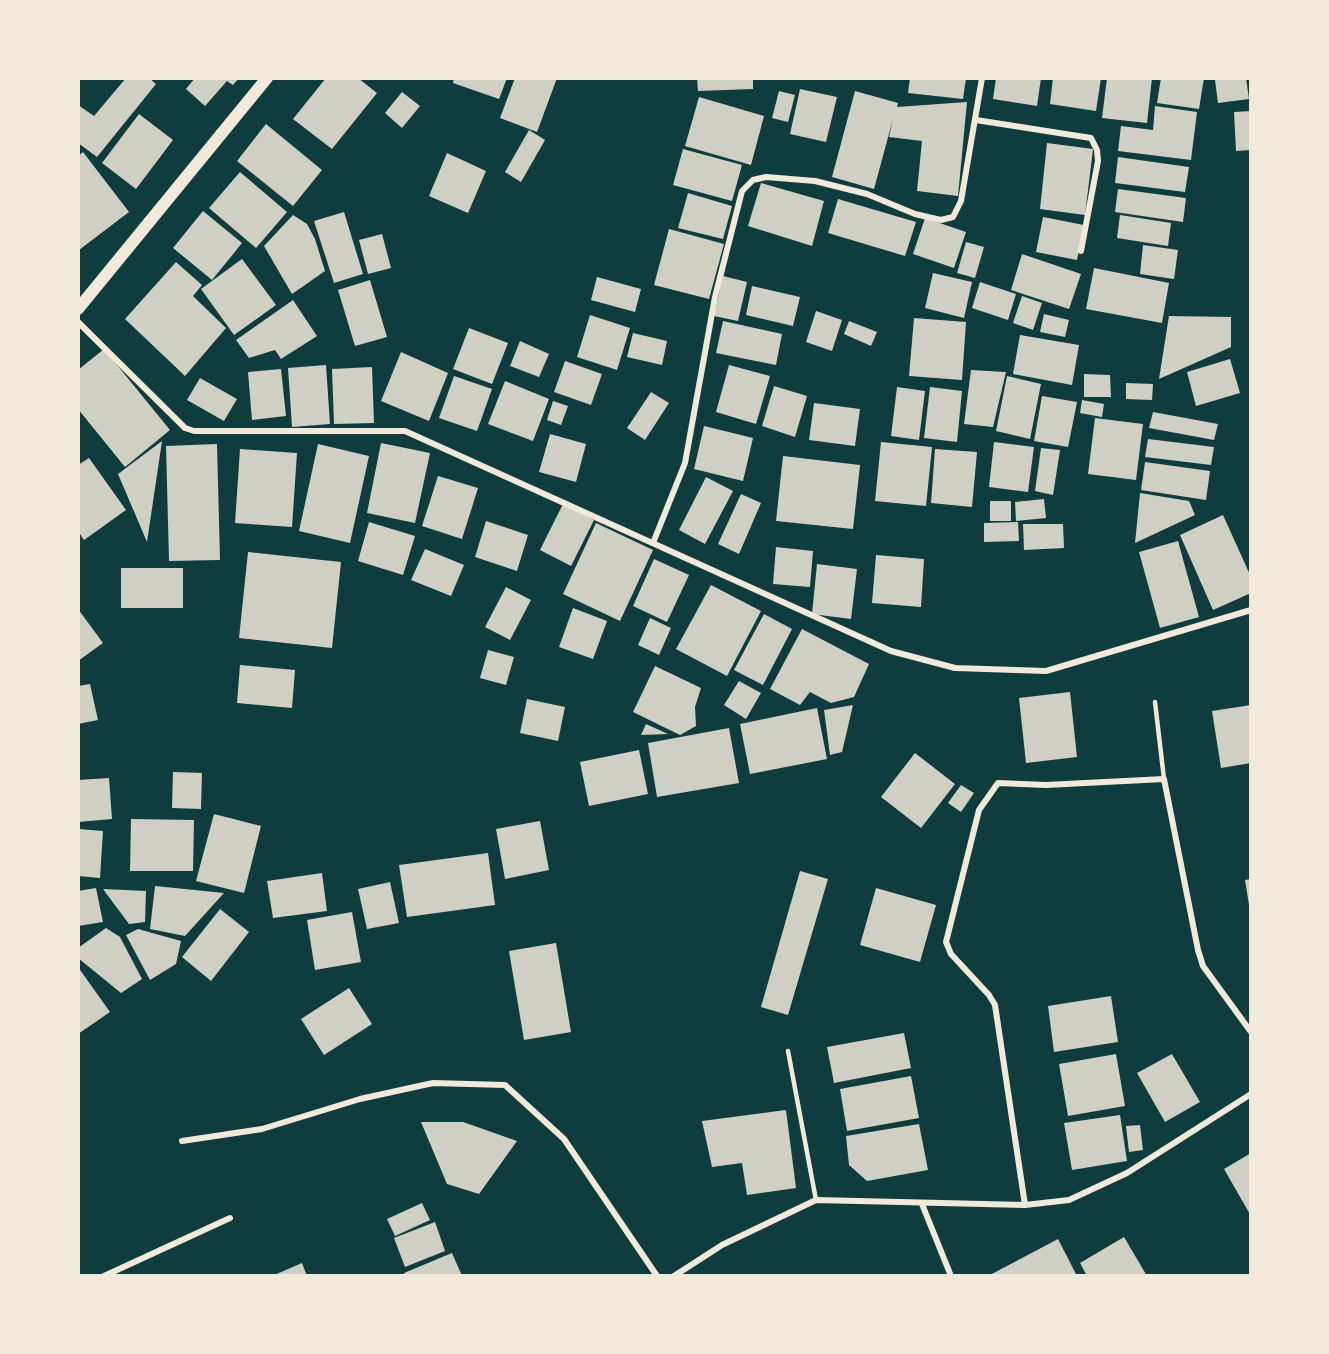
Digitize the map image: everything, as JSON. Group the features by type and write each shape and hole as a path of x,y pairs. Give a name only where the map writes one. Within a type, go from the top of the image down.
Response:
{"main road":[{"path":"78,309 267,78"}],"street":[{"path":"653,543 685,463 715,297 742,191 753,180 766,177 815,181 867,194 915,214 946,220 956,215 961,201 982,78"},
{"path":"976,120 1091,138 1097,150 1098,161 1082,251"},
{"path":"78,322 185,428 194,431 405,431 891,651 956,668 1046,672 1251,610"},
{"path":"1025,1205 995,1005 989,995 951,954 946,942 979,810 998,783 1046,785 1164,779 1203,966 1251,1032"},
{"path":"182,1141 262,1129 360,1099 433,1083 505,1085 564,1139 657,1276"},
{"path":"674,1276 722,1245 816,1200 1025,1205 1069,1200 1126,1173 1251,1094"},
{"path":"922,1204 951,1276"},
{"path":"104,1276 230,1218"}],"lane":[{"path":"1155,702 1164,779"},
{"path":"788,1050 816,1200"}],"building":[{"path":"126,78 149,78 156,84 97,157 78,143 78,105 94,116"},
{"path":"195,78 239,78 233,85 227,81 205,106 186,89"},
{"path":"326,78 358,78 377,93 332,149 293,119"},
{"path":"454,78 507,78 499,99 453,83"},
{"path":"515,78 557,78 537,132 500,118"},
{"path":"697,78 753,78 753,89 698,91"},
{"path":"910,78 966,78 963,99 908,93"},
{"path":"996,78 1041,78 1037,106 993,99"},
{"path":"1053,78 1101,78 1096,111 1050,104"},
{"path":"1107,78 1152,78 1147,123 1102,118"},
{"path":"1161,78 1204,78 1199,109 1157,103"},
{"path":"1246,78 1249,99 1218,103 1215,80"},
{"path":"800,89 837,97 826,142 790,134"},
{"path":"779,91 795,95 788,122 772,118"},
{"path":"855,91 898,103 897,107 967,102 958,196 917,191 922,141 889,137 893,119 874,189 832,177"},
{"path":"402,92 420,106 402,128 385,113"},
{"path":"699,97 764,116 751,165 685,146"},
{"path":"1155,106 1197,112 1191,160 1118,151 1121,126 1153,130"},
{"path":"1251,111 1251,150 1236,151 1234,112"},
{"path":"139,114 173,140 136,189 102,163"},
{"path":"266,124 322,170 293,206 237,161"},
{"path":"529,130 545,140 521,182 505,172"},
{"path":"1047,143 1093,149 1085,215 1040,209"},
{"path":"683,149 742,165 732,201 673,185"},
{"path":"83,152 129,212 79,250 78,156"},
{"path":"447,153 486,171 468,213 429,196"},
{"path":"1118,157 1189,167 1185,192 1115,183"},
{"path":"240,172 287,212 256,248 209,208"},
{"path":"761,183 824,201 812,246 748,226"},
{"path":"1118,189 1186,198 1183,222 1115,212"},
{"path":"688,193 732,206 723,239 678,228"},
{"path":"838,199 916,222 905,256 828,233"},
{"path":"203,211 242,243 212,280 173,248"},
{"path":"344,212 363,274 334,283 314,221"},
{"path":"293,215 307,224 315,239 325,271 292,294 264,246"},
{"path":"1120,215 1171,223 1168,246 1117,238"},
{"path":"1043,217 1084,225 1077,260 1036,252"},
{"path":"925,218 966,232 954,268 913,254"},
{"path":"669,229 724,244 709,299 654,285"},
{"path":"382,234 391,268 368,274 359,240"},
{"path":"966,242 984,247 975,278 957,273"},
{"path":"1143,245 1178,250 1174,279 1140,274"},
{"path":"1022,254 1081,274 1069,309 1011,290"},
{"path":"242,259 276,305 234,335 201,289"},
{"path":"176,262 202,285 193,296 226,328 185,376 125,319"},
{"path":"1094,268 1169,283 1162,323 1086,309"},
{"path":"933,273 972,282 964,318 925,308"},
{"path":"723,276 747,282 738,321 714,316"},
{"path":"597,277 641,289 635,312 591,300"},
{"path":"370,280 387,337 355,346 338,290"},
{"path":"980,282 1016,294 1008,320 972,308"},
{"path":"752,286 800,297 793,326 746,315"},
{"path":"1022,296 1042,303 1033,330 1013,323"},
{"path":"293,300 317,336 281,359 275,350 249,358 236,340"},
{"path":"816,311 842,320 832,351 806,342"},
{"path":"1044,314 1069,320 1065,337 1040,332"},
{"path":"590,315 630,328 617,370 577,357"},
{"path":"1169,316 1231,317 1231,347 1159,379"},
{"path":"914,318 966,322 962,380 909,376"},
{"path":"723,321 782,334 776,365 716,353"},
{"path":"849,321 877,332 871,346 844,334"},
{"path":"469,328 508,343 492,384 453,369"},
{"path":"633,333 667,341 662,365 627,357"},
{"path":"1020,335 1079,345 1072,385 1013,374"},
{"path":"520,341 549,354 539,377 510,366"},
{"path":"104,349 170,430 125,467 78,409 78,370"},
{"path":"401,352 448,373 429,421 381,401"},
{"path":"1230,359 1240,393 1196,406 1187,372"},
{"path":"565,361 602,374 591,405 554,392"},
{"path":"326,365 330,424 292,427 288,368"},
{"path":"729,365 770,376 756,424 716,412"},
{"path":"372,367 374,423 334,424 332,369"},
{"path":"281,369 286,416 252,420 248,372"},
{"path":"971,370 1006,372 993,427 964,424"},
{"path":"1084,374 1110,375 1111,397 1084,397"},
{"path":"454,376 492,389 477,431 439,418"},
{"path":"1007,376 1041,384 1030,439 996,431"},
{"path":"200,378 237,399 224,421 187,400"},
{"path":"505,381 549,399 533,441 488,424"},
{"path":"1126,383 1153,384 1152,400 1126,399"},
{"path":"774,386 807,396 795,437 762,426"},
{"path":"897,387 925,391 919,440 891,436"},
{"path":"930,387 962,391 957,442 924,438"},
{"path":"651,392 669,403 645,440 627,428"},
{"path":"1042,396 1077,402 1068,447 1034,441"},
{"path":"1082,400 1104,404 1102,417 1080,413"},
{"path":"553,401 568,406 561,425 547,420"},
{"path":"814,403 860,409 855,446 809,440"},
{"path":"1153,412 1218,424 1214,440 1149,428"},
{"path":"1095,418 1143,424 1136,480 1088,474"},
{"path":"704,426 753,438 743,481 694,469"},
{"path":"550,434 586,444 576,482 539,472"},
{"path":"1148,439 1214,447 1211,465 1145,457"},
{"path":"162,441 147,542 118,474"},
{"path":"881,442 932,447 926,506 875,501"},
{"path":"994,442 1034,447 1028,492 989,487"},
{"path":"381,443 430,453 415,523 367,513"},
{"path":"217,444 220,560 169,561 166,446"},
{"path":"318,444 369,456 350,543 299,531"},
{"path":"1041,448 1060,450 1053,495 1035,491"},
{"path":"240,449 297,453 292,527 235,523"},
{"path":"935,449 977,452 972,507 931,503"},
{"path":"783,456 860,465 853,529 776,521"},
{"path":"89,458 126,510 84,540 78,531 78,465"},
{"path":"1145,462 1210,471 1206,500 1141,490"},
{"path":"438,476 478,488 462,539 422,526"},
{"path":"706,477 733,491 705,544 679,530"},
{"path":"1140,493 1189,501 1195,515 1135,543"},
{"path":"741,494 761,503 739,554 718,544"},
{"path":"1044,499 1046,518 1016,521 1015,502"},
{"path":"990,501 1011,501 1011,521 990,521"},
{"path":"563,504 594,520 571,566 540,550"},
{"path":"1223,515 1251,577 1251,593 1213,610 1180,535"},
{"path":"486,521 528,535 517,571 475,557"},
{"path":"369,522 415,536 403,575 358,561"},
{"path":"1018,522 1019,541 984,542 984,523"},
{"path":"596,523 653,550 620,621 563,594"},
{"path":"1023,524 1063,524 1064,548 1024,550"},
{"path":"1178,541 1199,617 1160,628 1139,552"},
{"path":"776,547 813,551 810,587 773,584"},
{"path":"425,549 464,565 451,596 411,580"},
{"path":"248,552 341,562 332,648 239,638"},
{"path":"876,555 924,559 921,607 872,603"},
{"path":"654,559 689,575 667,622 633,606"},
{"path":"817,564 857,569 851,619 812,614"},
{"path":"121,568 183,568 183,608 121,608"},
{"path":"711,585 761,611 727,676 676,649"},
{"path":"506,587 531,600 510,640 485,627"},
{"path":"573,608 607,621 593,659 559,647"},
{"path":"78,609 103,643 78,661"},
{"path":"764,614 792,629 763,685 734,670"},
{"path":"650,618 671,628 659,655 638,645"},
{"path":"802,629 869,664 854,697 831,703 810,692 800,705 770,689"},
{"path":"488,650 514,657 506,685 480,678"},
{"path":"240,665 295,670 292,708 237,703"},
{"path":"655,666 701,688 695,707 696,726 680,735 633,712"},
{"path":"739,681 761,693 746,719 724,705"},
{"path":"90,684 98,720 78,724 78,686"},
{"path":"1070,692 1077,757 1026,763 1019,698"},
{"path":"527,699 565,707 558,741 520,733"},
{"path":"853,705 842,752 830,755 824,710"},
{"path":"1251,705 1251,763 1221,768 1212,711"},
{"path":"817,708 827,759 750,774 740,724"},
{"path":"646,724 668,734 641,735"},
{"path":"729,728 739,783 657,797 648,743"},
{"path":"639,750 648,794 589,806 580,762"},
{"path":"915,753 955,784 921,828 881,797"},
{"path":"173,772 202,773 201,809 172,808"},
{"path":"109,778 112,819 78,822 78,780"},
{"path":"961,785 974,793 961,812 948,803"},
{"path":"214,814 261,826 244,893 196,881"},
{"path":"131,819 194,820 193,871 130,871"},
{"path":"540,821 549,870 505,879 496,829"},
{"path":"78,829 103,831 100,878 78,876"},
{"path":"488,853 495,905 407,917 399,865"},
{"path":"800,871 828,879 788,1015 761,1007"},
{"path":"322,873 327,911 273,918 267,881"},
{"path":"1251,879 1251,911 1250,911 1245,880"},
{"path":"390,882 399,923 367,929 358,889"},
{"path":"155,886 224,893 185,936 150,929"},
{"path":"96,888 103,922 78,926 78,891"},
{"path":"876,888 936,905 920,962 860,945"},
{"path":"103,889 146,891 145,922 129,924"},
{"path":"220,909 249,932 211,981 182,957"},
{"path":"352,912 361,962 315,970 307,920"},
{"path":"106,928 120,937 142,979 121,993 78,958 78,948"},
{"path":"138,929 181,941 176,964 150,980 126,935"},
{"path":"556,943 571,1032 524,1040 509,951"},
{"path":"78,967 110,1012 78,1034"},
{"path":"349,988 372,1024 324,1055 301,1019"},
{"path":"1111,996 1118,1042 1054,1052 1048,1006"},
{"path":"904,1033 911,1068 834,1083 827,1047"},
{"path":"1116,1054 1125,1106 1068,1116 1059,1064"},
{"path":"1172,1054 1200,1102 1165,1122 1137,1073"},
{"path":"911,1076 919,1118 847,1131 840,1089"},
{"path":"786,1110 796,1188 747,1195 742,1163 712,1167 702,1121"},
{"path":"1120,1115 1127,1161 1072,1170 1064,1123"},
{"path":"421,1122 463,1122 517,1141 479,1194 447,1184"},
{"path":"919,1124 928,1170 867,1181 849,1165 846,1136"},
{"path":"1140,1125 1143,1150 1129,1152 1126,1126"},
{"path":"1251,1153 1251,1216 1224,1169"},
{"path":"422,1203 430,1220 395,1236 387,1219"},
{"path":"435,1222 445,1251 405,1267 394,1238"},
{"path":"1124,1237 1147,1276 1087,1276 1080,1263"},
{"path":"1058,1239 1077,1276 988,1276"},
{"path":"452,1253 462,1276 405,1276 404,1273"},
{"path":"302,1263 307,1276 272,1276"}]}
